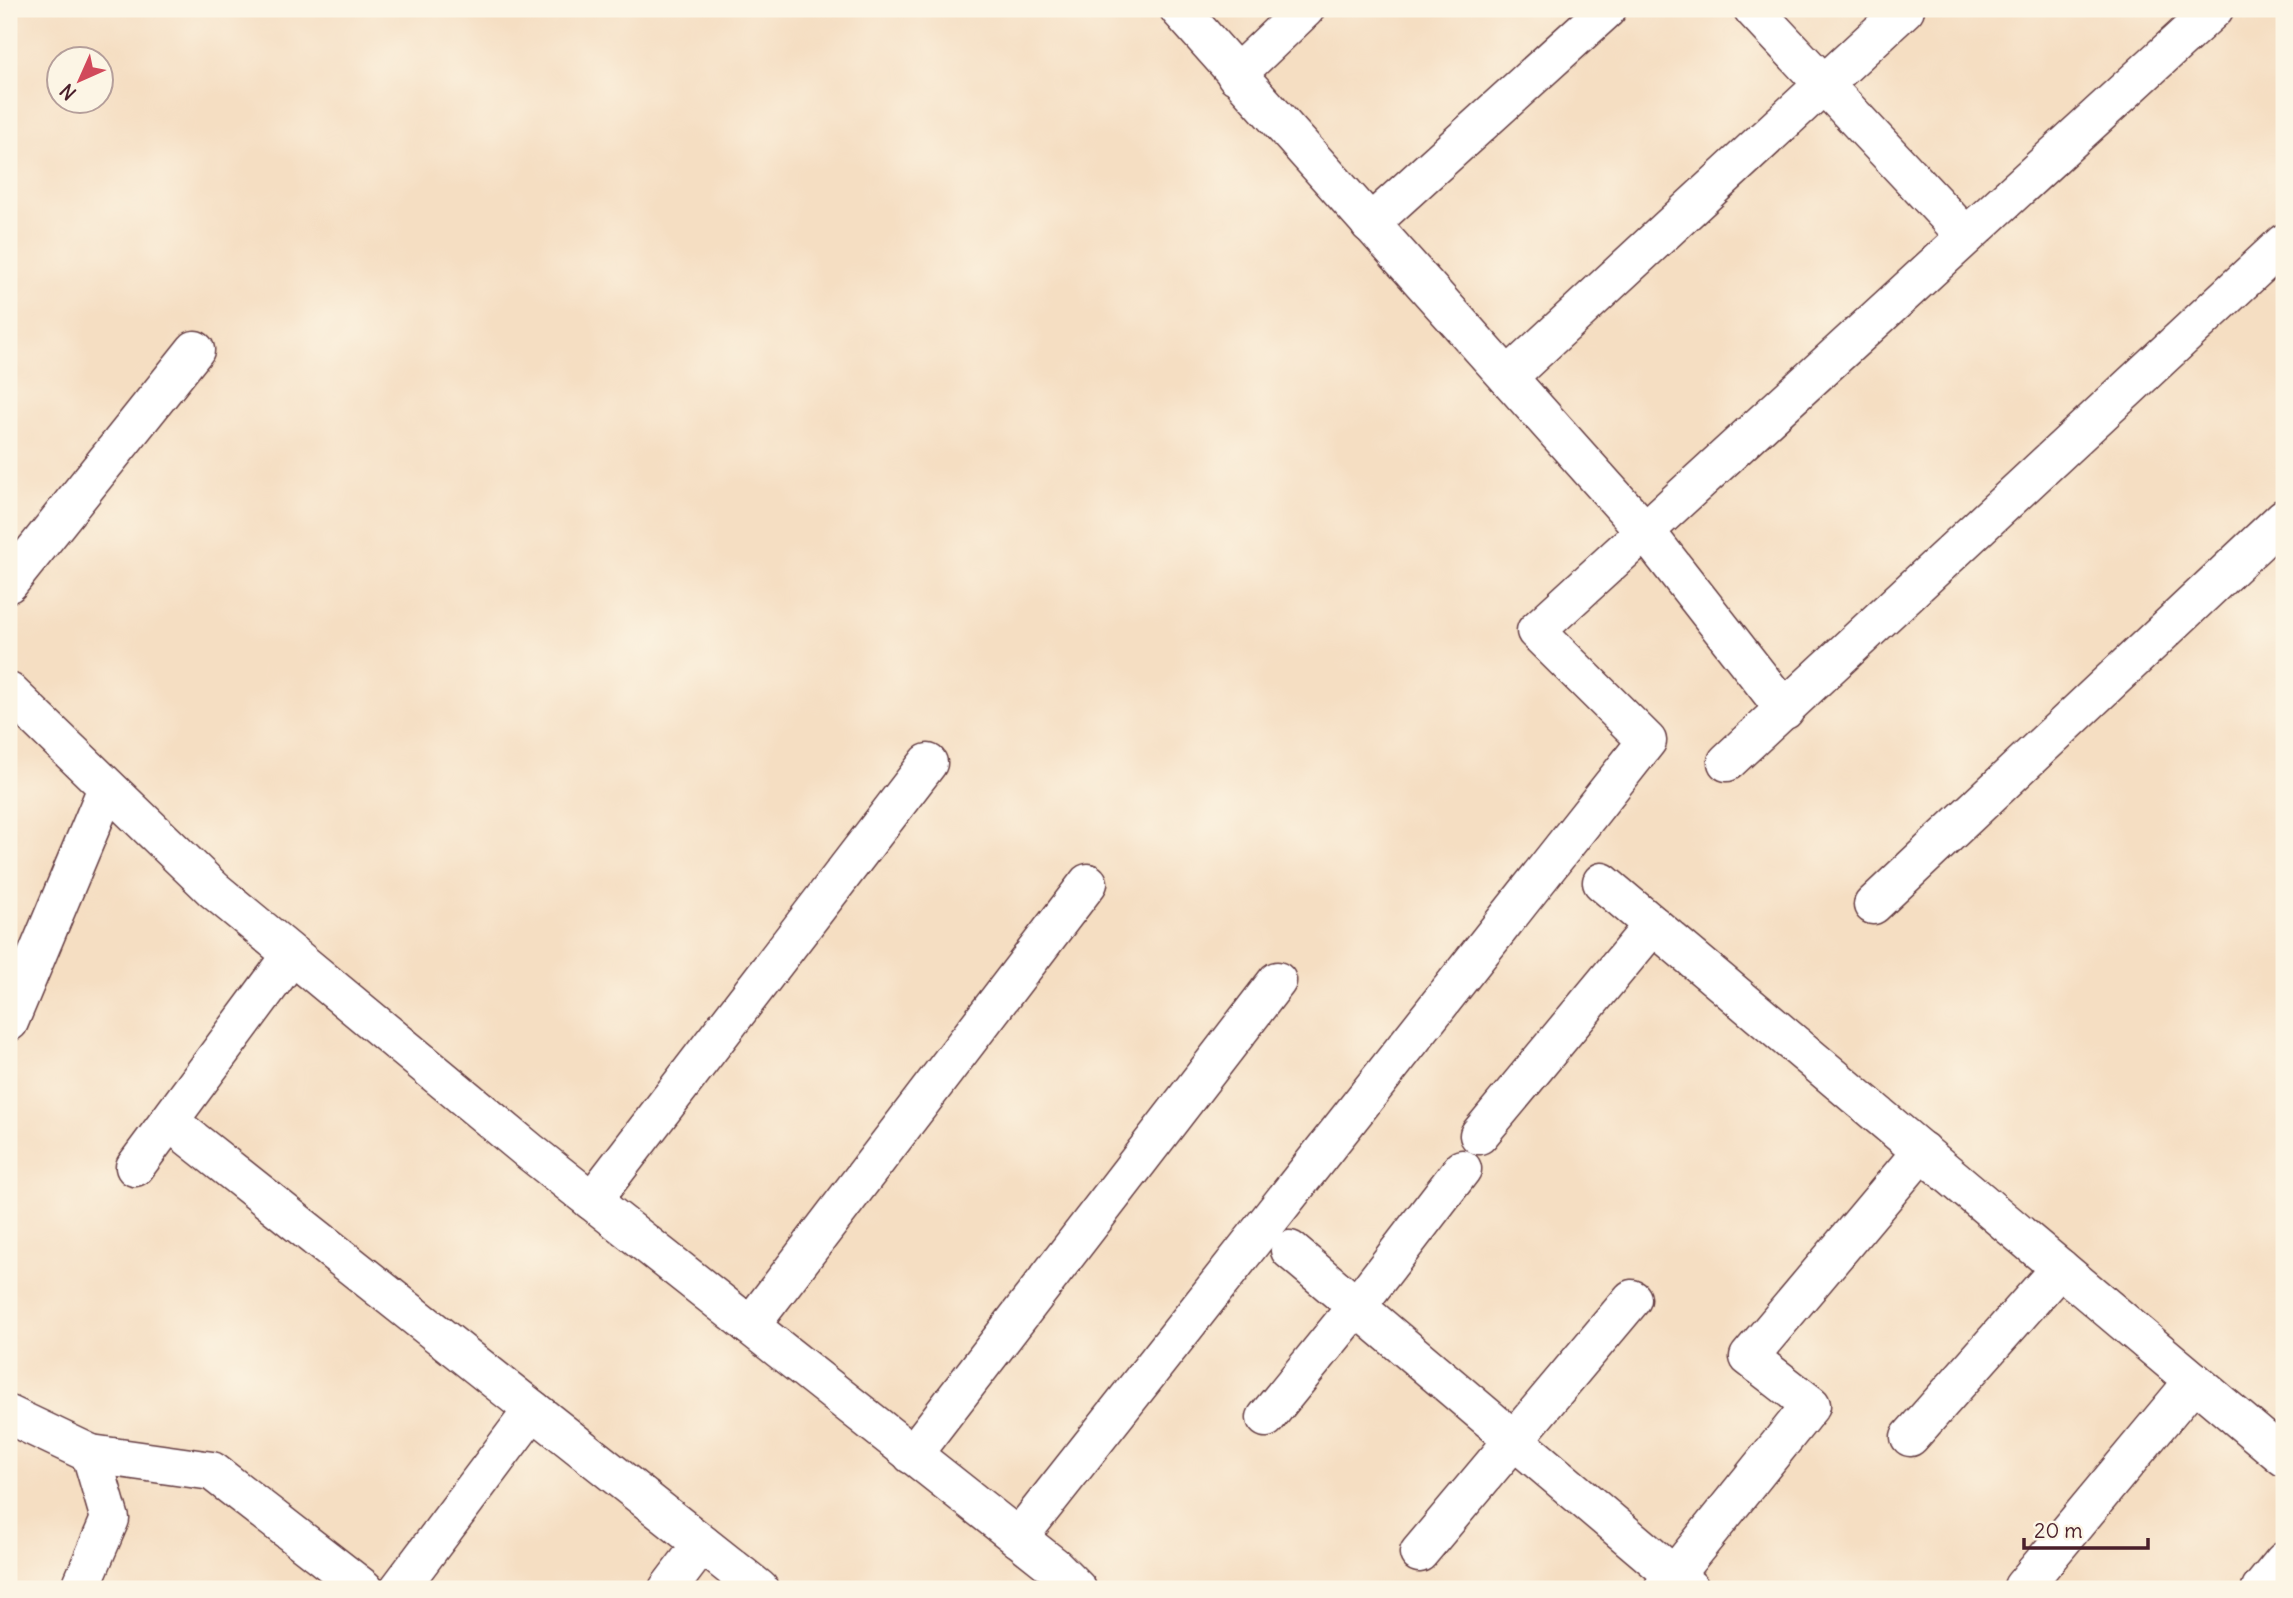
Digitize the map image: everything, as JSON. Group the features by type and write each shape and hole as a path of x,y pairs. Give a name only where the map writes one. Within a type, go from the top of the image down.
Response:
{"street":[{"path":"1179,9 1645,531 1785,710"},
{"path":"1236,75 1305,9"},
{"path":"1370,224 1607,9"},
{"path":"1754,9 1966,236"},
{"path":"1508,377 1905,9"},
{"path":"1018,1538 1647,741 1536,631 2214,9"},
{"path":"1727,762 2284,243"},
{"path":"9,583 195,349"},
{"path":"1873,905 2284,518"},
{"path":"9,691 214,890 592,1201 1055,1567 1077,1589"},
{"path":"592,1201 928,763"},
{"path":"9,1022 107,788"},
{"path":"1602,882 2284,1457"},
{"path":"750,1326 1088,883"},
{"path":"1479,1135 1653,925"},
{"path":"135,1167 292,955"},
{"path":"912,1455 1277,981"},
{"path":"170,1122 758,1589"},
{"path":"1290,1250 1514,1440 1676,1585 1811,1405 1749,1357 1922,1151"},
{"path":"1266,1418 1357,1306 1462,1169"},
{"path":"1910,1437 2060,1268"},
{"path":"1419,1553 1632,1299"},
{"path":"2023,1587 2194,1381"},
{"path":"399,1589 533,1410"},
{"path":"9,1415 91,1454 212,1471 364,1589"},
{"path":"80,1589 110,1519 91,1454"},
{"path":"668,1589 702,1544"},
{"path":"2261,1589 2284,1561"}]}
